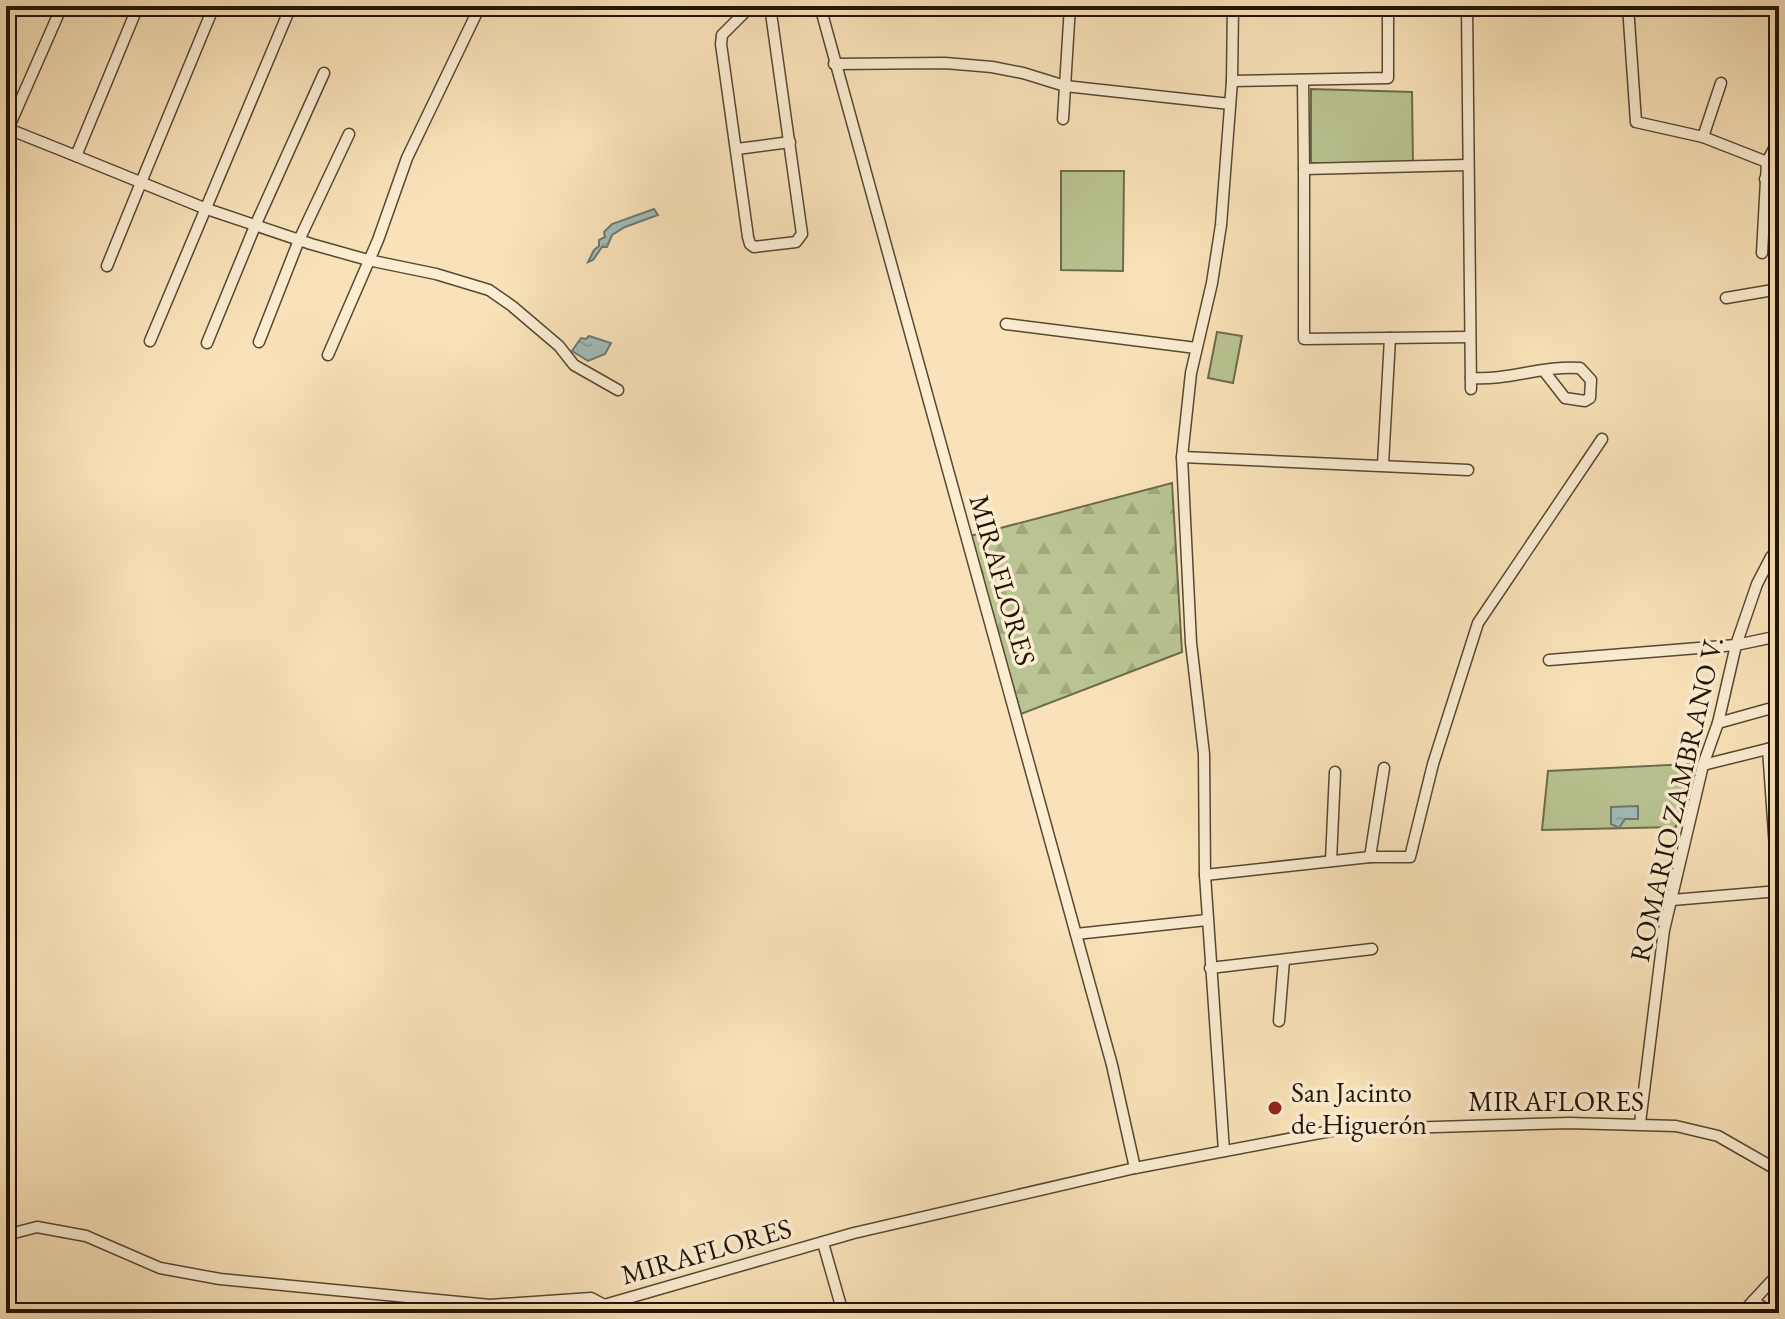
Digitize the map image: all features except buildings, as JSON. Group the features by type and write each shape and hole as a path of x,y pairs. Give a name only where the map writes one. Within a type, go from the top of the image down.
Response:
{"street":[{"path":"62,6 7,128 255,226 368,260 436,274 489,290 559,346 574,365 618,390"},
{"path":"76,156 138,6"},
{"path":"107,266 214,6"},
{"path":"150,341 291,6"},
{"path":"328,355 393,202 407,158 480,6"},
{"path":"751,6 722,35 750,244 754,247 796,242 802,234 770,6"},
{"name":"MIRAFLORES","path":"820,6 1112,1065 1135,1168"},
{"path":"1063,119 1070,6"},
{"path":"1224,1151 1207,920 1204,754 1191,643 1182,457 1188,391 1219,240 1232,81 1233,6"},
{"path":"1232,81 1388,78 1388,6"},
{"path":"1467,6 1471,384 1544,371 1580,368 1591,380 1590,398 1585,401 1565,398 1544,371"},
{"path":"1628,6 1636,122 1703,137 1767,162"},
{"path":"834,64 945,63 992,67 1065,86 1230,104"},
{"path":"207,343 255,226 324,73"},
{"path":"1303,80 1304,339 1470,337"},
{"path":"1703,137 1721,83"},
{"path":"259,342 299,240 349,134"},
{"path":"1762,253 1767,162 1779,139"},
{"path":"737,149 790,142"},
{"path":"1304,169 1468,165"},
{"path":"1765,179 1779,185"},
{"path":"1726,298 1779,289"},
{"path":"1006,324 1196,348"},
{"path":"1383,464 1390,338"},
{"path":"1205,875 1370,857 1410,857 1433,764 1478,623 1602,439"},
{"path":"1182,457 1468,470"},
{"name":"ROMARIO ZAMBRANO V.","path":"1640,1123 1664,930 1703,765 1718,723 1736,645 1757,584 1779,548"},
{"path":"1549,660 1736,645 1779,636"},
{"path":"1718,723 1779,706"},
{"path":"1672,900 1779,891 1774,747 1703,765"},
{"path":"1370,857 1384,768"},
{"path":"1331,861 1335,772"},
{"path":"1076,934 1207,920"},
{"path":"1210,968 1372,949"},
{"path":"1279,1021 1284,960"},
{"name":"MIRAFLORES","path":"6,1235 37,1227 86,1236 160,1268 220,1279 490,1305 591,1298 604,1305 823,1243 1135,1168 1302,1135 1351,1129 1640,1123 1676,1126 1718,1136 1779,1171"},
{"path":"823,1243 843,1313"},
{"path":"1742,1313 1779,1273"},
{"path":"1753,1301 1772,1313"}],"green space":[{"path":"1311,89 1412,92 1413,165 1311,163"},
{"path":"1061,171 1124,171 1123,271 1061,270"},
{"path":"1217,332 1242,336 1233,383 1208,378"},
{"path":"1172,483 1182,652 1021,714 970,536"},
{"path":"1689,764 1676,827 1542,830 1548,771"}],"water":[{"path":"654,209 658,215 612,235 607,247 602,247 588,262 599,246 599,240 605,237 604,232 612,224"},
{"path":"589,336 611,343 605,354 588,361 572,351 581,338"},
{"path":"1638,806 1638,819 1625,819 1619,828 1611,824 1611,807"}],"place":[{"name":"San Jacinto de Higuerón","path":"1275,1108"}]}
